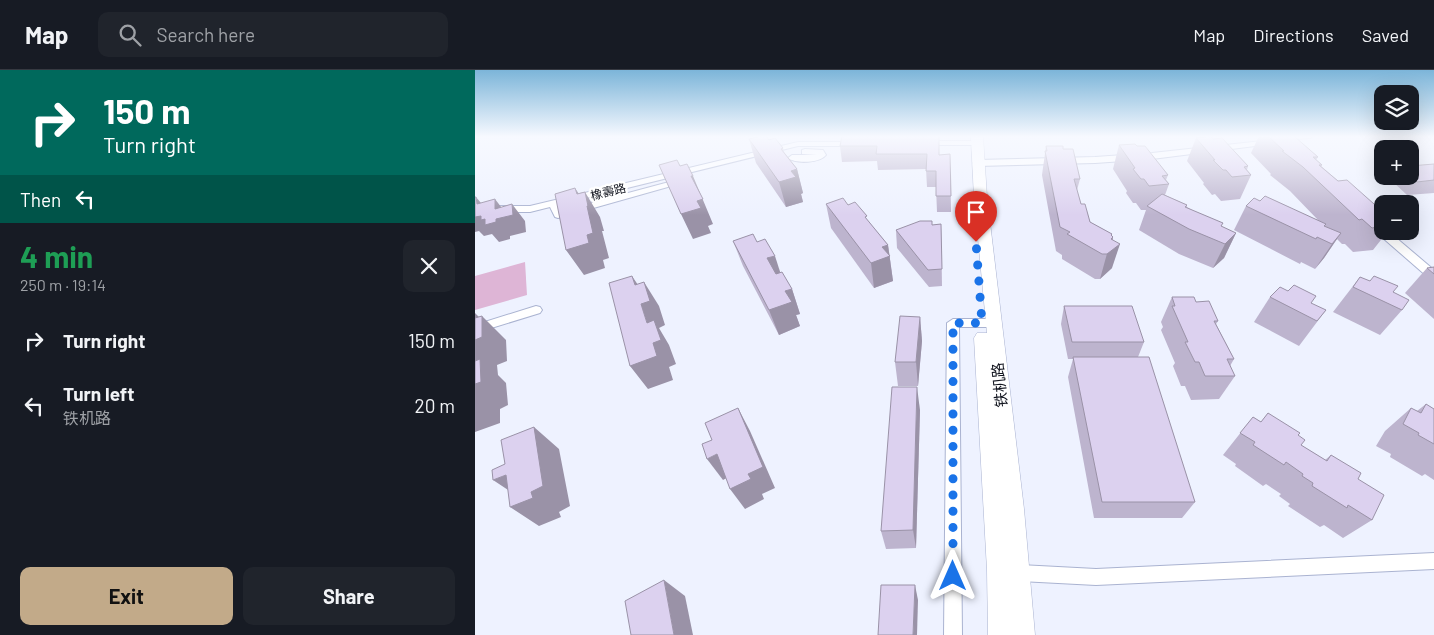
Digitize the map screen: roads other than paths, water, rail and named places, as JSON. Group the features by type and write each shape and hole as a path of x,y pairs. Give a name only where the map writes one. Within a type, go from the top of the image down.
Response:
{"main road":[{"name":"铁机路","path":"974,162 987,323 1020,572 1022,635"},
{"name":"铁机路","path":"977,163 987,323 1001,635"}],"street":[{"name":"橡壽路","path":"475,208 530,210 723,162"},
{"path":"553,204 558,215 751,162"},
{"path":"977,163 999,162"},
{"path":"1362,214 1434,276"},
{"path":"475,329 536,310"},
{"path":"953,635 953,323 987,323"},
{"path":"1020,572 1096,576 1434,561"}]}
